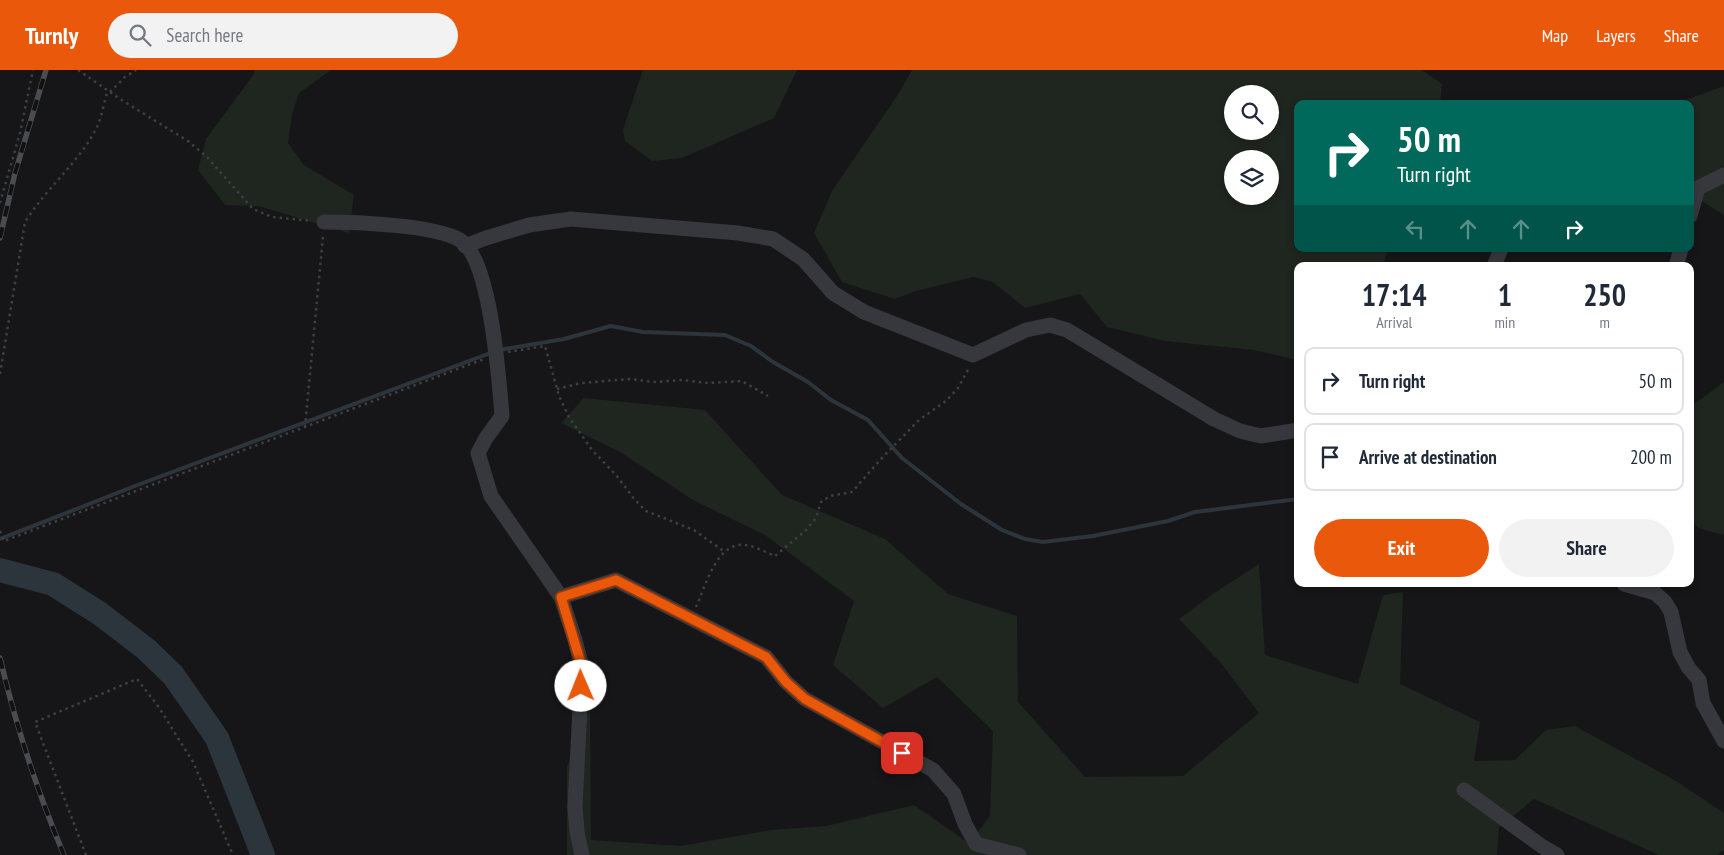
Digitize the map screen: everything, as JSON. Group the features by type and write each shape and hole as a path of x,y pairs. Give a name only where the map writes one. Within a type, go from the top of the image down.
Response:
{"street":[{"path":"1694,193 1698,188 1724,175"},
{"path":"466,246 529,225 571,218 738,233 773,239 802,259 833,293 864,312 973,355 1026,330 1050,325 1067,330 1214,419 1240,431 1261,436 1294,431"},
{"path":"324,222 350,222 438,232 461,241 466,246 472,254 484,283 497,354 502,416 478,453 491,496 561,597 582,667 575,807 577,832 582,855"},
{"path":"561,597 616,580 766,657 786,682 805,699 933,770 954,794 965,824 976,844 1019,855"},
{"path":"1634,587 1655,593 1665,602 1671,612 1680,652 1688,667 1699,680 1703,703 1724,741"},
{"path":"1464,790 1557,855"}],"path":[{"path":"0,203 20,133 32,70"},
{"path":"78,70 188,141 207,157 253,209 272,217 324,222 305,427"},
{"path":"0,374 25,222 34,206 76,159 97,126 109,91 136,70"},
{"path":"0,531 4,541 497,354 545,346 557,389 574,424 592,450 616,475 635,500 646,511 694,530 725,552"},
{"path":"691,618 716,562 725,552 739,545 753,547 775,556 806,530 816,518 821,502 830,496 852,492 919,420 946,401 958,388 968,372 973,355"},
{"path":"557,389 581,383 630,379 654,382 682,380 708,383 742,381 768,396"},
{"path":"86,855 35,722 137,679 158,706 193,762 232,855"}],"shaded area":[{"path":"254,70 331,70 299,93 292,114 288,143 304,165 354,195 349,233 258,206 225,205 198,170 206,139 254,74"},
{"path":"643,70 797,70 774,118 682,158 652,161 625,141 623,130"},
{"path":"912,70 1422,70 1442,84 1440,100 1294,100 1294,252 1387,252 1384,262 1294,262 1294,359 1254,350 1165,341 1107,327 1080,294 1025,308 993,282 973,277 916,291 895,299 842,282 814,233 832,191 899,93"},
{"path":"1724,86 1724,215 1694,196 1694,100 1685,100"},
{"path":"1724,382 1724,535 1698,528 1694,523 1694,404"},
{"path":"584,398 705,410 782,495 885,539 948,594 1017,616 1018,702 1085,777 1183,776 1259,713 1220,662 1179,619 1259,564 1265,655 1358,684 1383,595 1403,592 1400,684 1480,722 1474,761 1515,760 1546,730 1575,726 1676,781 1724,813 1724,850 1717,855 1659,855 1534,799 1499,827 1497,855 567,855 567,767 590,708 591,840 681,846 771,830 826,826 914,805 969,843 990,816 993,731 937,677 883,708 833,665 854,601 765,535 693,500 620,452 561,423"}],"waterway":[{"path":"499,350 564,339 611,326 643,332 725,335 751,346 773,362 808,382 831,400 868,420 902,458 961,504 1002,530 1025,539 1043,542 1093,536 1168,521 1195,512 1294,500"},
{"path":"0,539 135,486 493,352"},
{"path":"0,570 53,584 99,613 146,649 173,675 217,738 263,855"}],"railway":[{"path":"0,238 15,173 46,70"},
{"path":"0,658 28,758 64,855"}],"route":[{"path":"581,686 582,667 561,597 616,580 766,657 786,682 805,699 902,753"}]}
